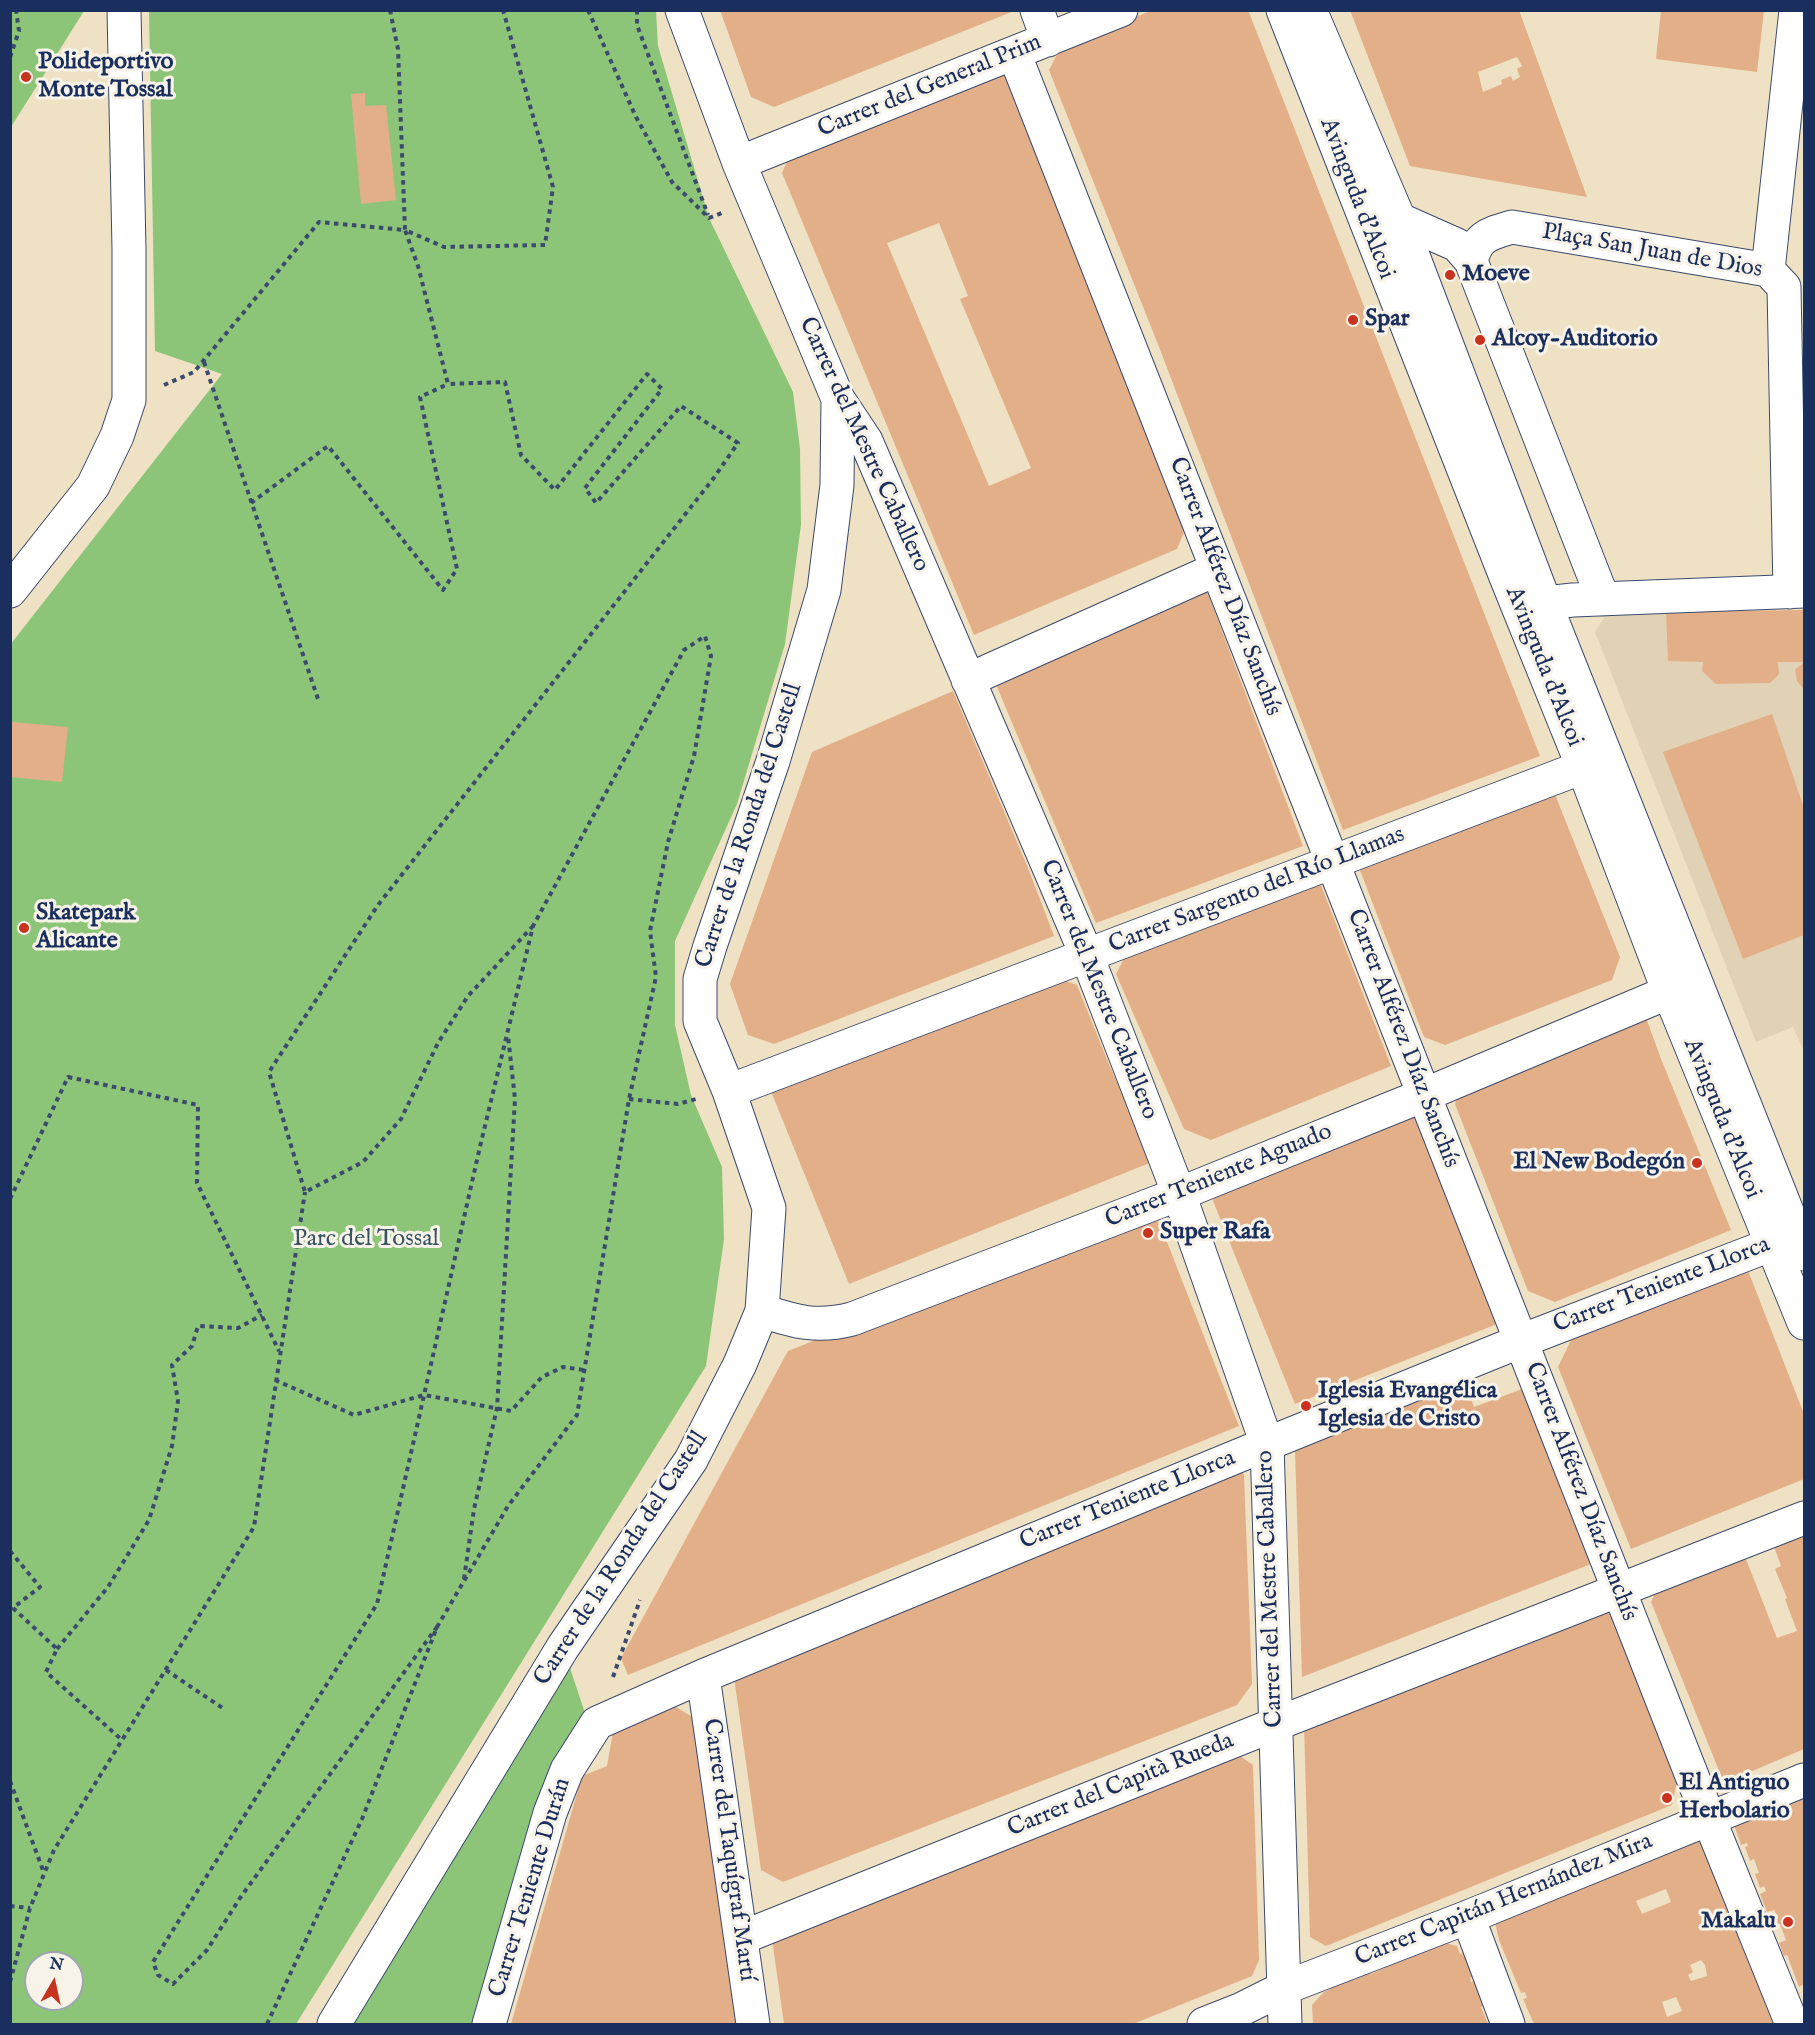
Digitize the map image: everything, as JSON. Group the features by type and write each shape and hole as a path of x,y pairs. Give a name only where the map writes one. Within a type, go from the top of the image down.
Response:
{"street":[{"path":"10,591 93,486 117,436 129,400 124,10"},
{"name":"Carrer del Mestre Caballero","path":"682,10 739,163 838,399 866,441 1087,956 1179,1194 1267,1444 1286,2025"},
{"name":"Carrer del General Prim","path":"739,163 1014,53 1042,25 1121,10"},
{"name":"Avinguda d'Alcoi","path":"1283,10 1357,202 1533,608 1791,1244 1804,1323"},
{"name":"Avinguda d'Alcoi","path":"1310,10 1399,219 1533,608 1583,767 1670,992 1791,1244"},
{"path":"1768,270 1798,55 1796,10"},
{"name":"Carrer Alférez Díaz Sanchís","path":"1014,53 1792,2025"},
{"path":"1357,202 1458,245 1471,261 1603,599"},
{"name":"Plaça San Juan de Dios","path":"1471,261 1474,247 1490,234 1512,227 1768,270 1784,287 1797,592 1603,599 1533,608"},
{"name":"Carrer de la Ronda del Castell","path":"334,2025 563,1647 692,1460 740,1364 762,1311 769,1208 729,1091 700,1022 700,979 773,761 824,590 837,485 838,399"},
{"path":"968,680 1217,569"},
{"name":"Carrer Sargento del Río Llamas","path":"729,1091 1583,767"},
{"name":"Carrer Teniente Aguado","path":"762,1311 799,1322 835,1323 852,1319 1179,1194 1670,992"},
{"name":"Carrer Teniente Llorca","path":"597,1724 703,1676 1521,1341 1791,1244"},
{"name":"Carrer del Capità Rueda","path":"741,1938 1276,1724 1804,1518"},
{"name":"Carrer del Taquígraf Martí","path":"703,1676 753,2025"},
{"name":"Carrer Teniente Durán","path":"489,2025 549,1813 567,1770 597,1724"},
{"name":"Carrer Capitán Hernández Mira","path":"1204,2025 1284,1988 1468,1917 1804,1780"},
{"path":"1468,1917 1508,2025"}],"path":[{"path":"10,57 19,31 16,10"},
{"path":"390,10 398,49 405,230 418,266 448,384"},
{"path":"129,400 194,372 319,222 405,230 444,247 545,245 553,187 503,10"},
{"path":"588,10 636,117 672,182 710,218"},
{"path":"637,10 637,26 710,218"},
{"path":"710,218 754,199"},
{"path":"204,361 318,699"},
{"path":"10,1982 30,1908 54,1850 254,1527 304,1192 269,1072 378,905 713,479 738,443 681,406 596,503 585,488 662,389 647,374 555,490 521,455 505,382 448,384 420,397 457,569 443,590 328,446 251,502"},
{"path":"304,1192 363,1162 401,1119 438,1043 468,996 533,926 684,650 705,636 711,656 694,756 668,842 650,931 656,977 629,1099 577,1415 508,1506 437,1627 240,1898 207,1950 173,1984 158,1975 153,1962 377,1604 533,926"},
{"path":"464,1582 474,1509 497,1408 515,1099 508,1031"},
{"path":"10,1199 68,1077 198,1105 198,1184 279,1351"},
{"path":"629,1099 678,1104 729,1091"},
{"path":"122,1740 46,1672 57,1649 108,1587 149,1520 172,1446 177,1401 172,1365 192,1346 198,1326 238,1328 262,1315"},
{"path":"275,1380 354,1415 424,1395 511,1411 542,1377 563,1367 584,1370"},
{"path":"10,1551 40,1587 13,1608 57,1649"},
{"path":"267,2025 362,1819 437,1627"},
{"path":"166,1670 224,1709"},
{"path":"10,1780 44,1874"},
{"path":"10,1906 30,1908"}],"shaded area":[{"path":"1804,610 1804,1051 1793,1027 1756,1042 1595,632 1607,613"}],"green space":[{"name":"Polideportivo Monte Tossal","path":"10,11 84,11 11,127"},
{"name":"Parc del Tossal","path":"149,11 656,11 658,46 709,218 793,392 800,449 801,525 785,644 737,804 675,941 675,1025 691,1095 722,1167 724,1239 706,1366 296,2024 11,2024 10,645 222,374 155,351"},
{"path":"563,1647 598,1752 550,1813 489,2024 334,2024"}],"building":[{"path":"720,10 1014,11 774,107 751,97"},
{"path":"1153,10 1248,10 1540,756 1343,830 1161,352 1049,70 1061,47"},
{"path":"1350,10 1519,10 1587,197 1410,166","holes":["1517,57 1522,66 1517,69 1520,77 1513,81 1511,76 1501,80 1502,84 1483,92 1478,72"]},
{"path":"1661,10 1764,10 1757,72 1656,59"},
{"path":"1006,69 1185,530 1177,549 974,635 782,173 791,152","holes":["939,223 968,296 960,299 1031,468 989,486 887,243"]},
{"path":"365,93 365,106 386,105 396,200 361,204 351,94"},
{"path":"1205,586 1303,846 1096,923 992,675"},
{"path":"1804,610 1804,662 1778,662 1779,674 1770,683 1716,684 1702,671 1703,662 1668,661 1666,612"},
{"path":"1804,662 1804,689 1797,681 1795,670"},
{"path":"953,691 1028,868 1054,936 774,1044 748,1035 730,984 812,752"},
{"path":"1772,714 1804,808 1804,935 1743,959 1663,752"},
{"path":"12,722 68,727 62,782 10,777"},
{"path":"1554,792 1620,957 1612,980 1445,1045 1424,1037 1358,865"},
{"path":"1319,880 1391,1066 1211,1140 1184,1129 1116,974 1129,949"},
{"path":"1053,977 1077,985 1152,1162 849,1284 768,1084"},
{"path":"1644,1012 1731,1230 1555,1302 1528,1291 1455,1104 1463,1083"},
{"path":"1410,1106 1497,1324 1295,1404 1213,1201 1226,1177"},
{"path":"1151,1207 1239,1426 628,1675 621,1658 788,1351"},
{"path":"1747,1268 1804,1414 1804,1479 1631,1549 1558,1367 1571,1340"},
{"path":"1465,1382 1474,1407 1522,1389 1591,1564 1302,1677 1295,1450"},
{"path":"1242,1472 1244,1475 1252,1684 1237,1705 783,1882 761,1870 734,1677"},
{"path":"1804,1525 1804,1749 1724,1783 1651,1602 1660,1582 1742,1549 1777,1638 1797,1631 1775,1569 1781,1566 1771,1538"},
{"path":"1606,1604 1677,1782 1672,1805 1326,1946 1310,1937 1304,1724"},
{"path":"671,1704 694,1718 738,2024 511,2024 582,1776 607,1766 614,1726"},
{"path":"1234,1752 1253,1765 1259,1960 1252,1976 1133,2024 784,2024 771,1932"},
{"path":"1804,1792 1804,1984 1799,1987 1787,1955 1784,1956 1779,1943 1786,1940 1780,1924 1774,1925 1770,1916 1776,1914 1774,1910 1767,1912 1760,1894 1766,1891 1764,1886 1760,1888 1755,1874 1759,1873 1754,1859 1750,1861 1745,1847 1748,1846 1747,1843 1741,1845 1732,1819"},
{"path":"1698,1833 1736,1930 1741,1928 1757,1970 1753,1972 1754,1975 1759,1974 1779,2024 1534,2024 1523,1999 1527,1998 1525,1992 1521,1993 1499,1940 1495,1922","holes":["1666,1889 1671,1902 1642,1914 1636,1901","1701,1960 1705,1965 1707,1976 1691,1981 1688,1975 1693,1972 1690,1965","1676,1997 1682,2011 1667,2017 1662,2002"]},
{"path":"1445,1943 1457,1946 1460,1954 1466,1952 1475,1976 1470,1978 1471,1982 1475,1981 1485,2005 1481,2007 1488,2024 1313,2024 1312,2005 1324,1992 1331,1989 1330,1987 1343,1981 1345,1984 1346,1981 1353,1978 1354,1980 1355,1977 1369,1970 1371,1974 1385,1968 1383,1962 1439,1947"}],"place":[{"name":"Polideportivo Monte Tossal","path":"26,77"},
{"name":"Moeve","path":"1450,275"},
{"name":"Spar","path":"1353,320"},
{"name":"Alcoy-Auditorio","path":"1480,340"},
{"name":"Skatepark Alicante","path":"24,928"},
{"name":"El New Bodegón","path":"1697,1163"},
{"name":"Super Rafa","path":"1148,1233"},
{"name":"Iglesia Evangélica Iglesia de Cristo","path":"1306,1406"},
{"name":"El Antiguo Herbolario","path":"1667,1798"},
{"name":"Makalu","path":"1788,1922"}]}
